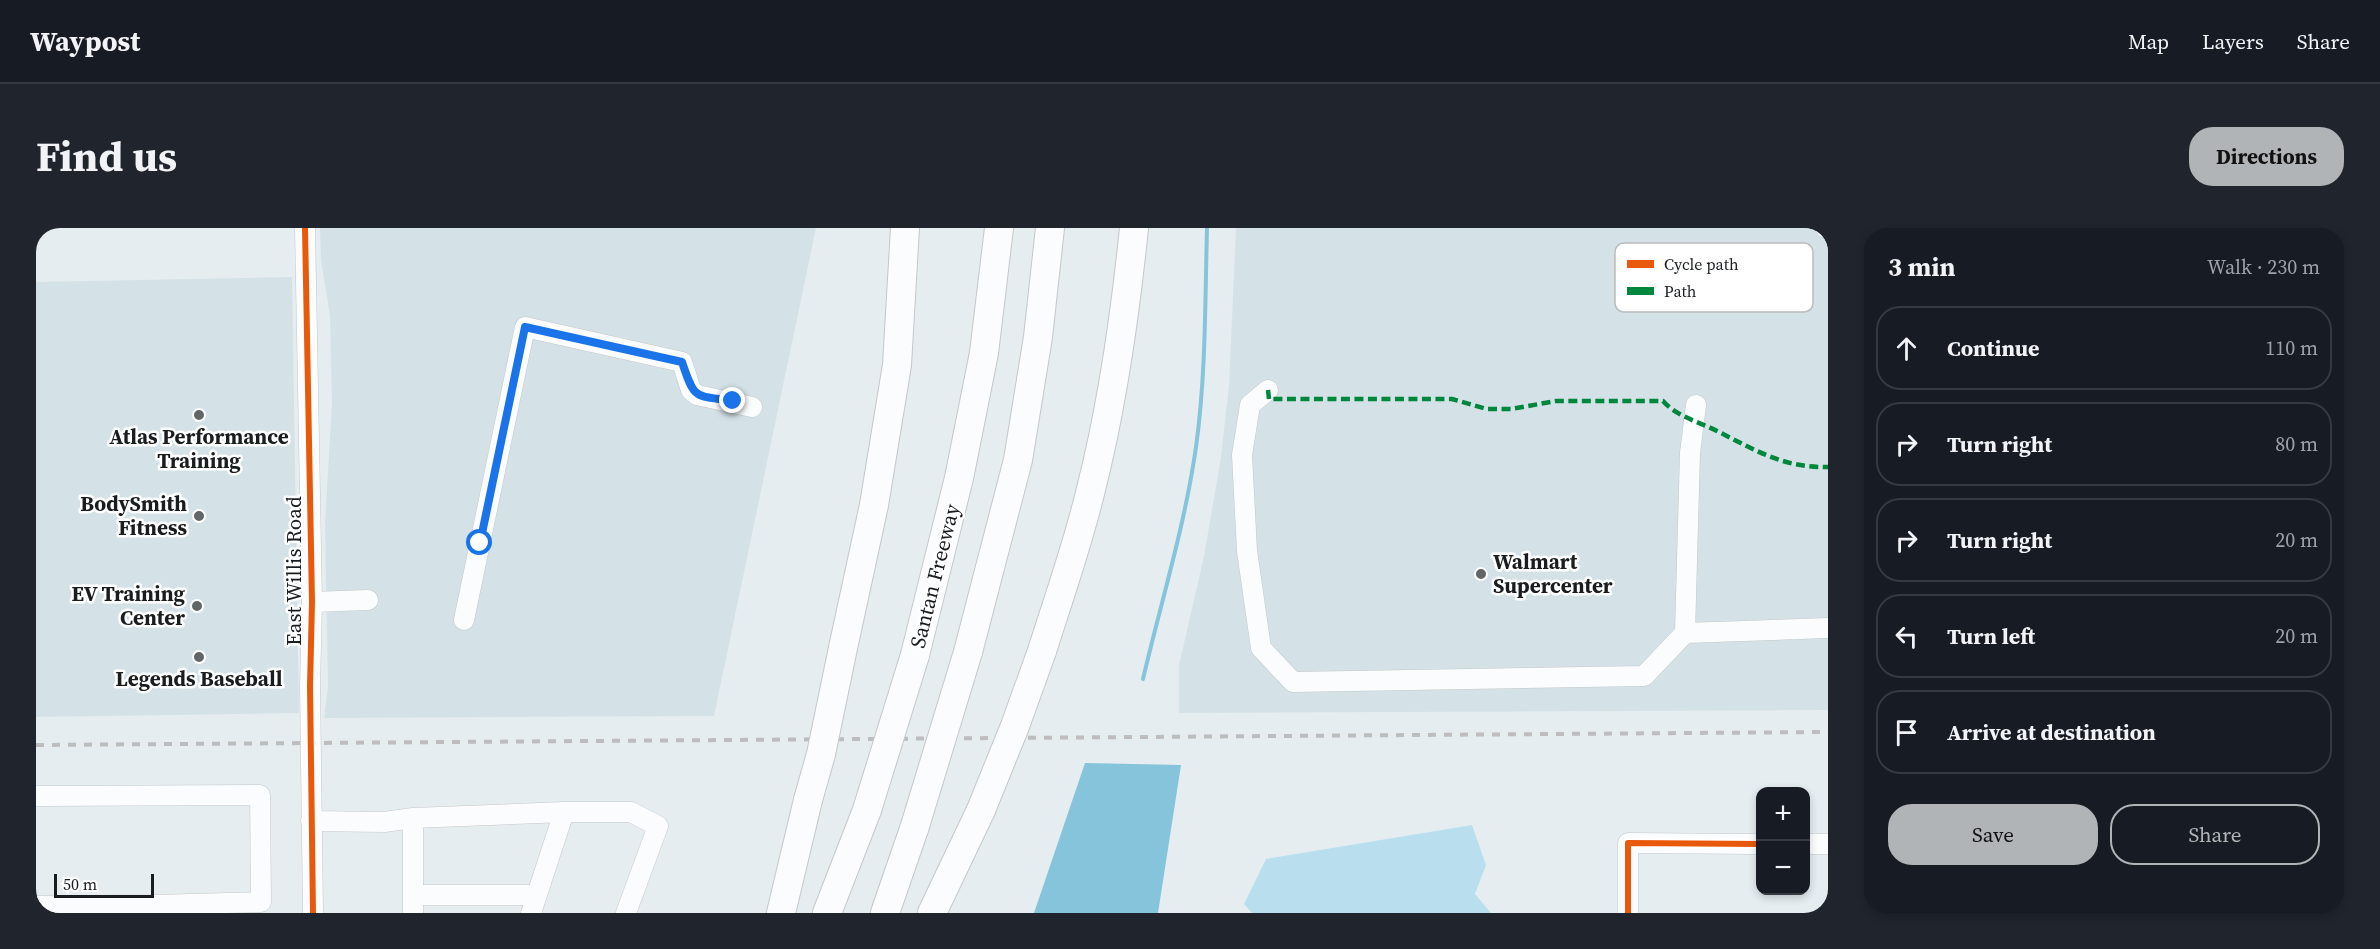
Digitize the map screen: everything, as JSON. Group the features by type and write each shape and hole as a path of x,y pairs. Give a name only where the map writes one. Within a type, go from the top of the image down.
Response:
{"highway":[{"path":"781,913 821,754 874,505 897,365 905,228"},
{"name":"Santan Freeway","path":"827,913 867,810 915,655 959,478 980,376 999,228"},
{"path":"885,913 915,826 968,652 1018,460 1038,337 1050,228"},
{"path":"932,913 981,810 1016,726 1079,536 1103,435 1127,296 1134,228"}],"street":[{"name":"East Willis Road","path":"305,228 312,602 310,686 312,913"},
{"path":"464,620 525,327 682,362 691,390 698,395 752,407"},
{"path":"1268,390 1250,405 1242,455 1247,551 1261,648 1293,682 1644,676 1685,633 1690,453 1696,405"},
{"path":"312,602 368,600"},
{"path":"1685,633 1828,628"},
{"path":"36,796 260,795 261,902 148,909 36,906"},
{"path":"412,818 413,904 534,904 564,812"},
{"path":"311,821 384,822 412,818 564,812 631,812 658,826 626,913"},
{"path":"1628,913 1628,843 1756,844"},
{"path":"1810,844 1828,844"}],"shaded area":[{"path":"320,228 816,228 714,716 324,718 328,687 325,522 332,404 330,316 321,260"},
{"path":"1236,228 1828,228 1828,710 1179,713 1179,665 1204,556 1221,457 1229,385"},
{"path":"292,277 299,713 36,717 36,282"},
{"path":"1085,763 1181,765 1158,913 1034,913"},
{"path":"1472,825 1486,865 1475,894 1491,913 1252,913 1244,904 1266,859"}],"waterway":[{"path":"1143,679 1179,534 1196,447 1203,365 1207,228"}],"railway":[{"path":"36,745 1828,732"}],"marked path":[{"path":"1268,390 1269,399 1452,399 1487,409 1511,409 1556,401 1663,401 1682,415 1771,457 1798,465 1828,467"}],"cycle path":[{"path":"305,228 312,602 310,686 313,913"},
{"path":"1628,913 1628,843 1756,844"}],"place":[{"name":"Atlas Performance Training","path":"199,415"},
{"name":"BodySmith Fitness","path":"199,516"},
{"name":"Walmart Supercenter","path":"1481,574"},
{"name":"EV Training Center","path":"197,606"},
{"name":"Legends Baseball","path":"199,657"}],"route":[{"path":"480,543 525,327 682,362 691,390 698,395 733,401"}]}
